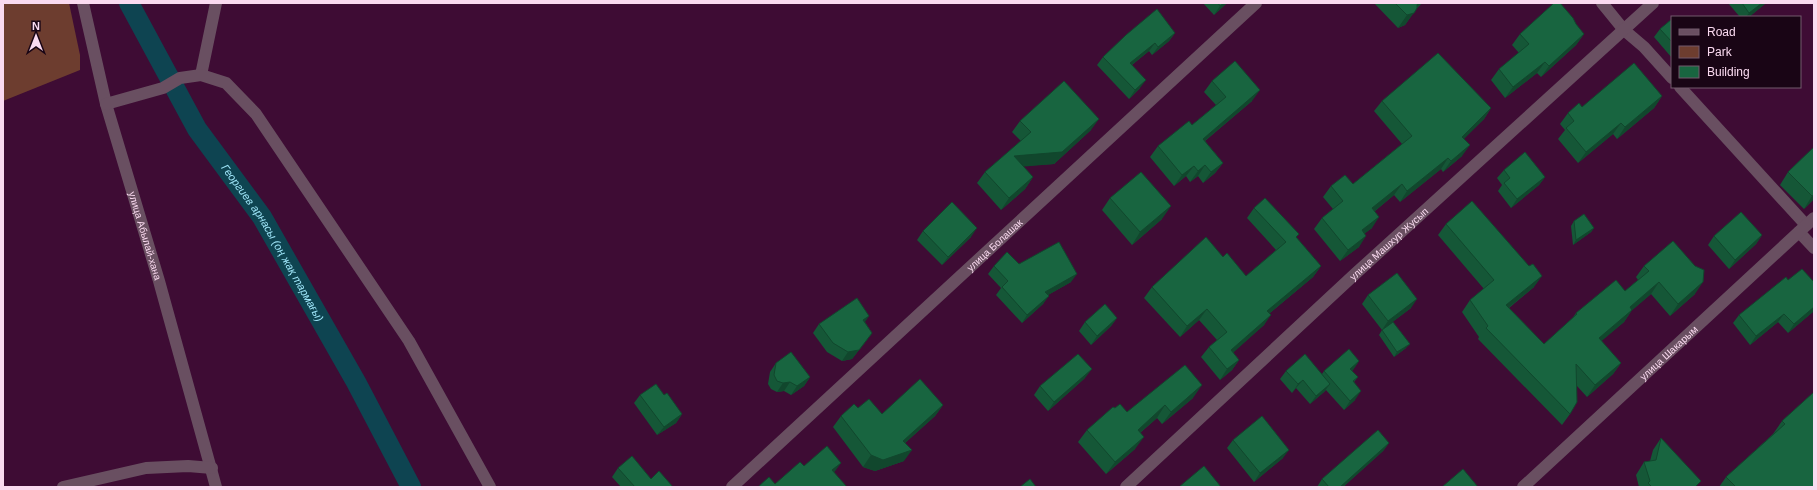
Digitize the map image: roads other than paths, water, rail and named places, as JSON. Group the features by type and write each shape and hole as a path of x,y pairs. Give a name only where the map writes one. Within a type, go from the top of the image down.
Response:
{"street":[{"name":"улица Абылай-хана","path":"83,3 106,104 212,468 216,487"},
{"path":"201,75 216,3"},
{"name":"улица Болашак","path":"732,487 1256,3"},
{"path":"1602,3 1624,30 1644,47 1671,77"},
{"name":"улица Машхур Жусып","path":"1126,487 1349,279 1653,3"},
{"path":"106,104 163,88 180,78 201,75 226,83 256,114 409,341 490,487"},
{"path":"1681,88 1806,225 1814,248"},
{"name":"улица Шакарым","path":"1523,487 1806,225"},
{"path":"63,487 146,468 188,466 212,468"}],"waterway":[{"name":"Георгиев арнасы (оң жақ тармағы)","path":"129,3 197,129 262,217 356,382 411,487"}]}
